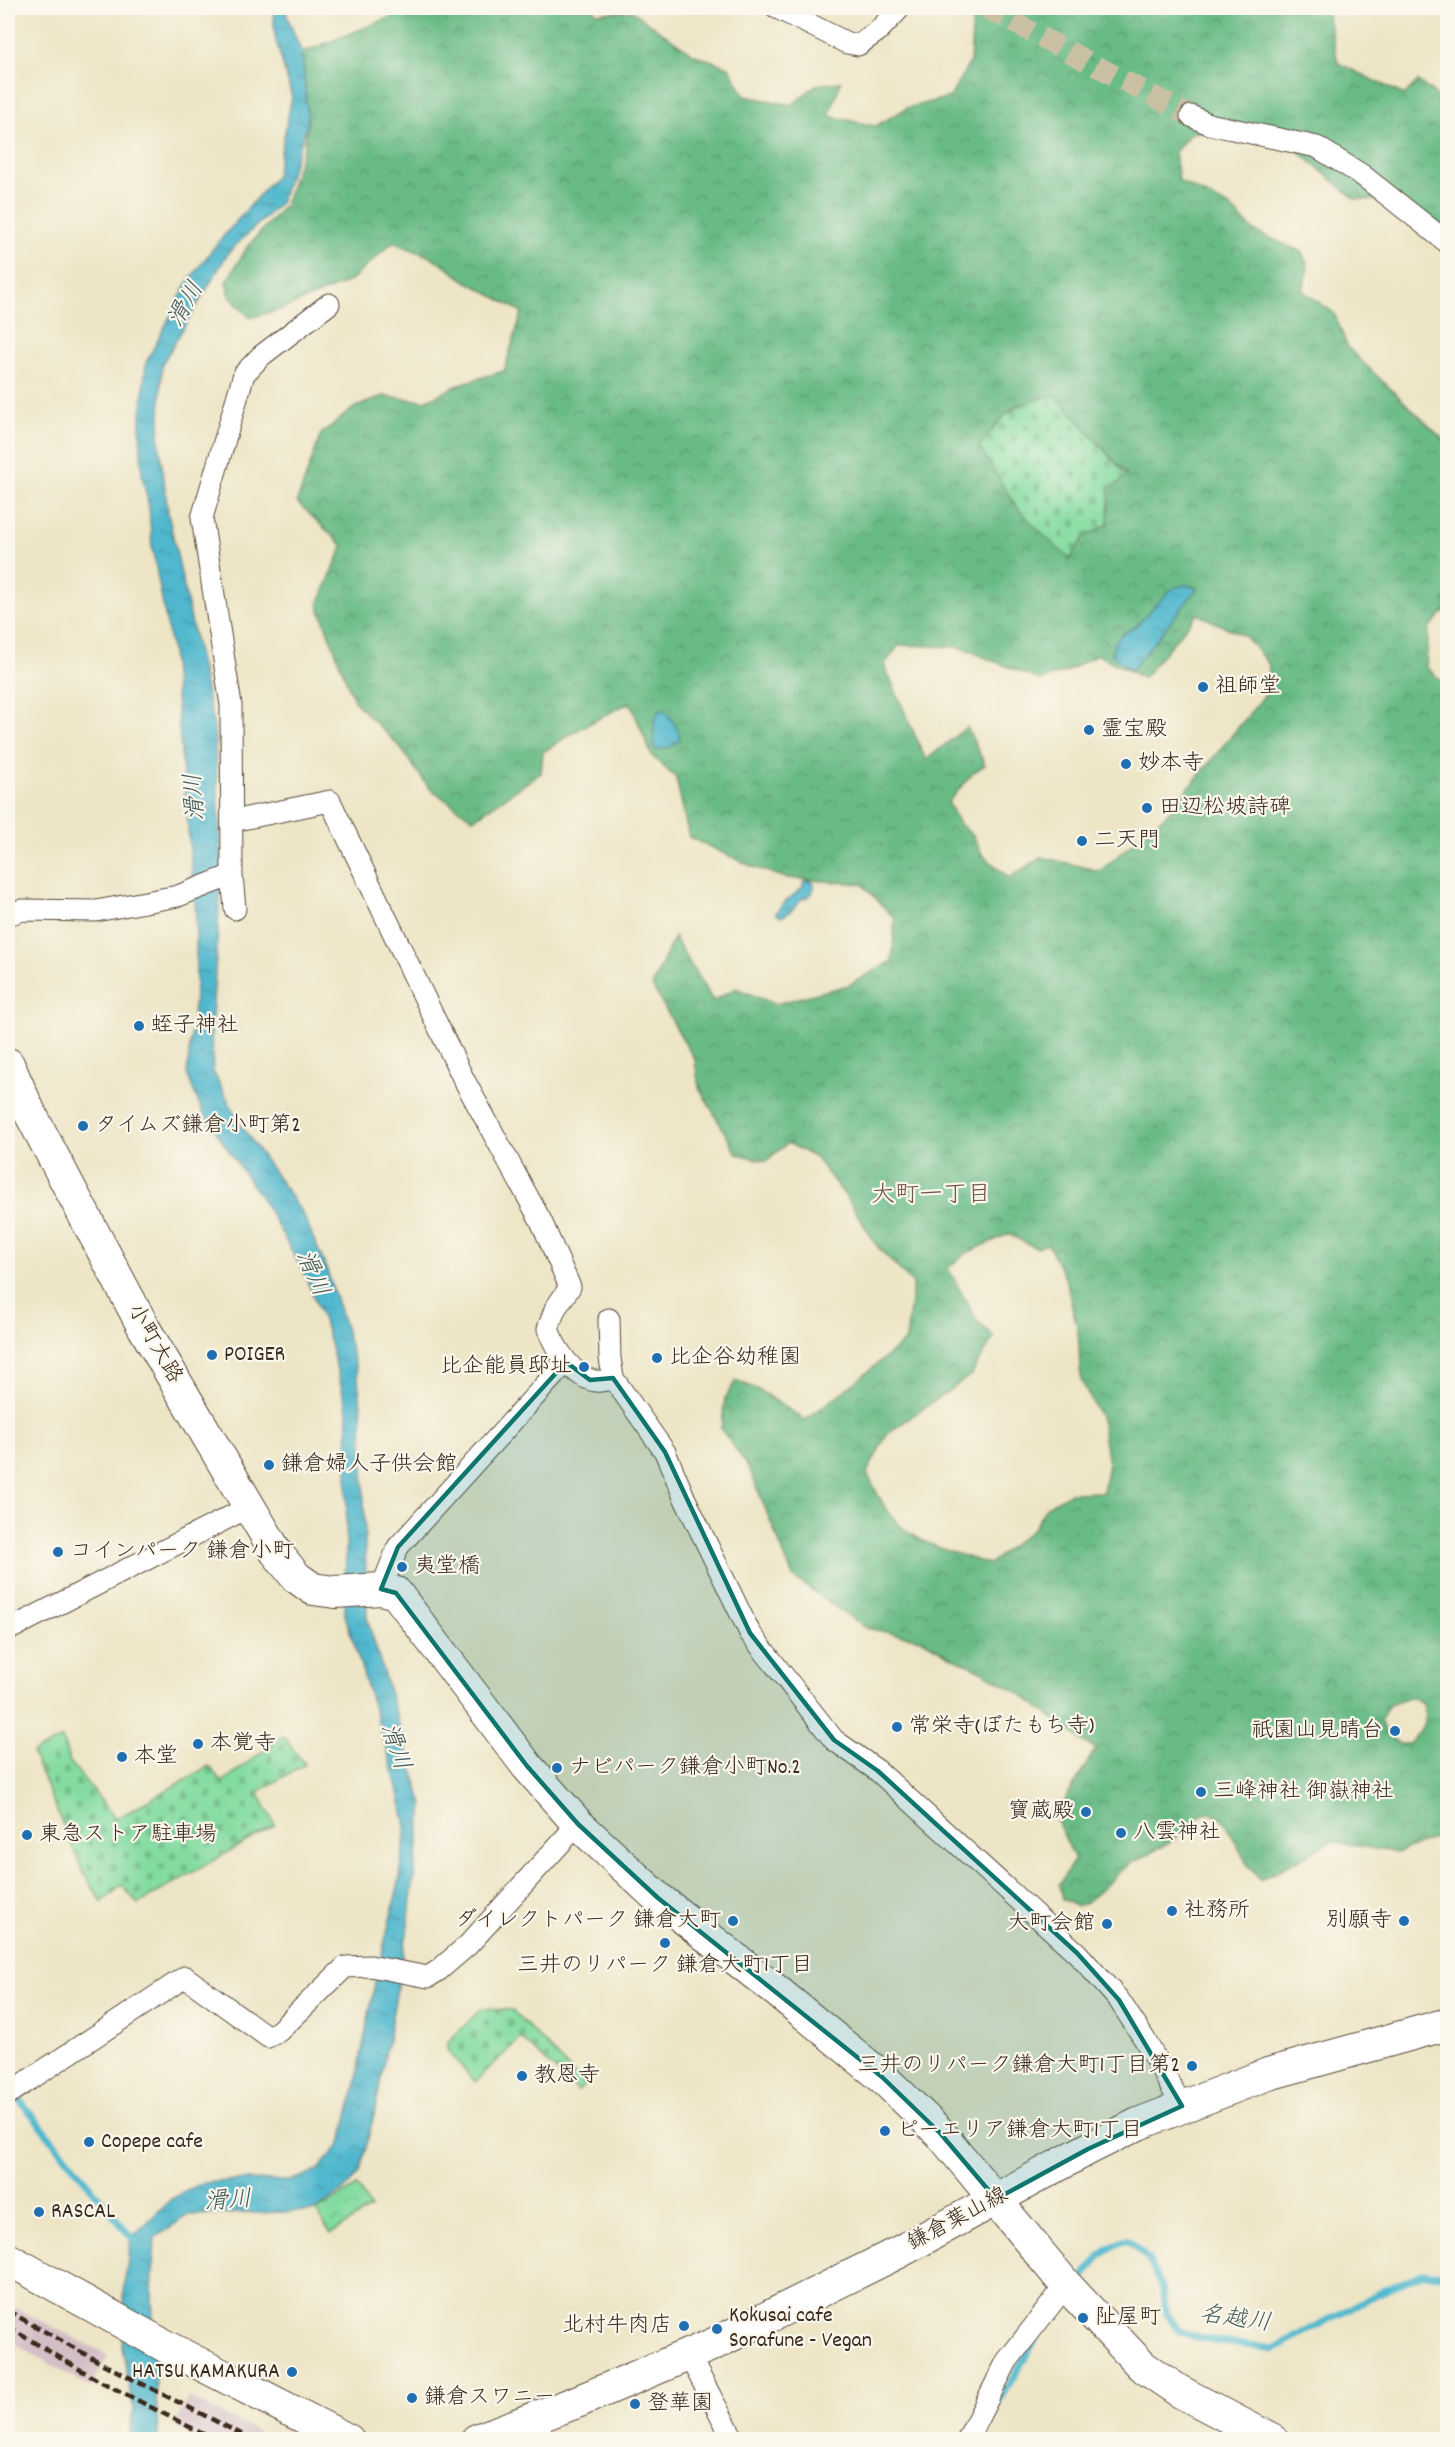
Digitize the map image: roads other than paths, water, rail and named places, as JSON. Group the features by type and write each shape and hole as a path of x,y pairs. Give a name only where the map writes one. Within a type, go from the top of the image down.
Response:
{"street":[{"path":"777,8 847,43 858,45 878,31 900,8"},
{"path":"1191,116 1209,124 1317,147 1362,175 1448,243"},
{"path":"235,909 232,875 231,705 202,518 244,374 261,356 329,304"},
{"path":"232,821 330,801 463,1078 541,1221 570,1287 555,1309 548,1329 566,1362 590,1380 598,1382 613,1378"},
{"path":"8,915 22,910 96,911 178,896 232,875"},
{"name":"小町大路","path":"8,1064 14,1097 144,1328 249,1507 276,1552 296,1577 313,1590 396,1593 527,1766 578,1824 658,1898 882,2077 940,2133 1072,2292 1142,2366 1179,2391 1272,2439"},
{"path":"609,1319 613,1378 665,1452 685,1499 750,1633 834,1740 878,1771 1077,1953 1119,2001 1145,2040 1182,2106"},
{"path":"360,1590 566,1362"},
{"path":"8,1630 249,1507"},
{"path":"8,2094 184,1977 268,2037 279,2031 345,1967 370,1966 428,1977 439,1971 468,1945 578,1824"},
{"name":"鎌倉葉山線","path":"477,2439 690,2356 868,2267 1088,2149 1182,2106 1268,2074 1448,2024"},
{"path":"8,2259 165,2346 348,2439"},
{"path":"967,2439 1007,2361 1072,2292"},
{"path":"690,2356 734,2439"}],"water":[{"name":"滑川","path":"273,8 287,8 287,16 302,53 308,122 280,203 228,253 162,364 159,441 168,513 214,727 222,865 211,1033 213,1071 240,1124 303,1214 327,1270 344,1324 357,1372 362,1414 367,1618 423,1805 407,1933 377,2101 360,2172 343,2191 314,2211 188,2215 155,2238 152,2293 158,2439 130,2440 133,2409 122,2346 125,2279 131,2238 171,2199 202,2183 246,2180 290,2181 318,2170 341,2143 400,1878 406,1826 397,1783 345,1615 348,1412 326,1328 305,1275 267,1207 202,1111 187,1074 196,986 196,917 172,652 152,547 149,507 142,474 140,426 146,363 188,282 216,245 276,176 292,97 275,37"},
{"path":"1188,585 1197,589 1131,671 1112,654 1114,643 1121,635 1136,626 1170,590"},
{"path":"659,710 666,711 671,718 680,740 670,747 656,750 653,730"},
{"path":"806,881 814,884 812,893 801,899 790,912 780,917 776,913 777,910 803,887"}],"waterway":[{"path":"14,2093 136,2243"},
{"name":"名越川","path":"1077,2285 1104,2252 1127,2240 1148,2259 1161,2286 1167,2314 1180,2332 1214,2341 1273,2349 1379,2293 1424,2273 1448,2276"},
{"name":"名越川","path":"979,2440 997,2404 1036,2339"}],"tunnel":[{"path":"986,8 1191,116"}],"railway":[{"path":"8,2311 103,2364 253,2440"},
{"path":"8,2327 96,2379 215,2440"}],"place":[{"name":"祖師堂","path":"1203,687"},
{"name":"霊宝殿","path":"1089,730"},
{"name":"妙本寺","path":"1126,764"},
{"name":"田辺松坡詩碑","path":"1147,808"},
{"name":"二天門","path":"1082,841"},
{"name":"蛭子神社","path":"139,1026"},
{"name":"タイムズ鎌倉小町第2","path":"83,1126"},
{"name":"POIGER","path":"212,1355"},
{"name":"比企谷幼稚園","path":"657,1358"},
{"name":"比企能員邸址","path":"584,1367"},
{"name":"鎌倉婦人子供会館","path":"269,1465"},
{"name":"コインパーク 鎌倉小町","path":"58,1552"},
{"name":"夷堂橋","path":"402,1567"},
{"name":"常栄寺(ぼたもち寺)","path":"897,1727"},
{"name":"祇園山見晴台","path":"1395,1731"},
{"name":"本覚寺","path":"198,1744"},
{"name":"本堂","path":"122,1757"},
{"name":"ナビパーク鎌倉小町No.2","path":"557,1768"},
{"name":"三峰神社 御嶽神社","path":"1201,1792"},
{"name":"寶蔵殿","path":"1086,1812"},
{"name":"八雲神社","path":"1121,1833"},
{"name":"東急ストア駐車場","path":"27,1835"},
{"name":"社務所","path":"1172,1911"},
{"name":"ダイレクトパーク 鎌倉大町","path":"733,1921"},
{"name":"別願寺","path":"1404,1921"},
{"name":"大町会館","path":"1107,1924"},
{"name":"三井のリパーク 鎌倉大町1丁目","path":"665,1943"},
{"name":"三井のリパーク鎌倉大町1丁目第2","path":"1192,2066"},
{"name":"教恩寺","path":"522,2076"},
{"name":"ピーエリア鎌倉大町1丁目","path":"885,2131"},
{"name":"Copepe cafe","path":"89,2142"},
{"name":"RASCAL","path":"39,2212"},
{"name":"阯屋町","path":"1083,2318"},
{"name":"北村牛肉店","path":"684,2326"},
{"name":"Kokusai cafe Sorafune - Vegan","path":"717,2329"},
{"name":"HATSU KAMAKURA","path":"292,2372"},
{"name":"鎌倉スワニー","path":"412,2398"},
{"name":"登華園","path":"635,2404"}],"district":[{"name":"大町一丁目","path":"931,1196"}]}
